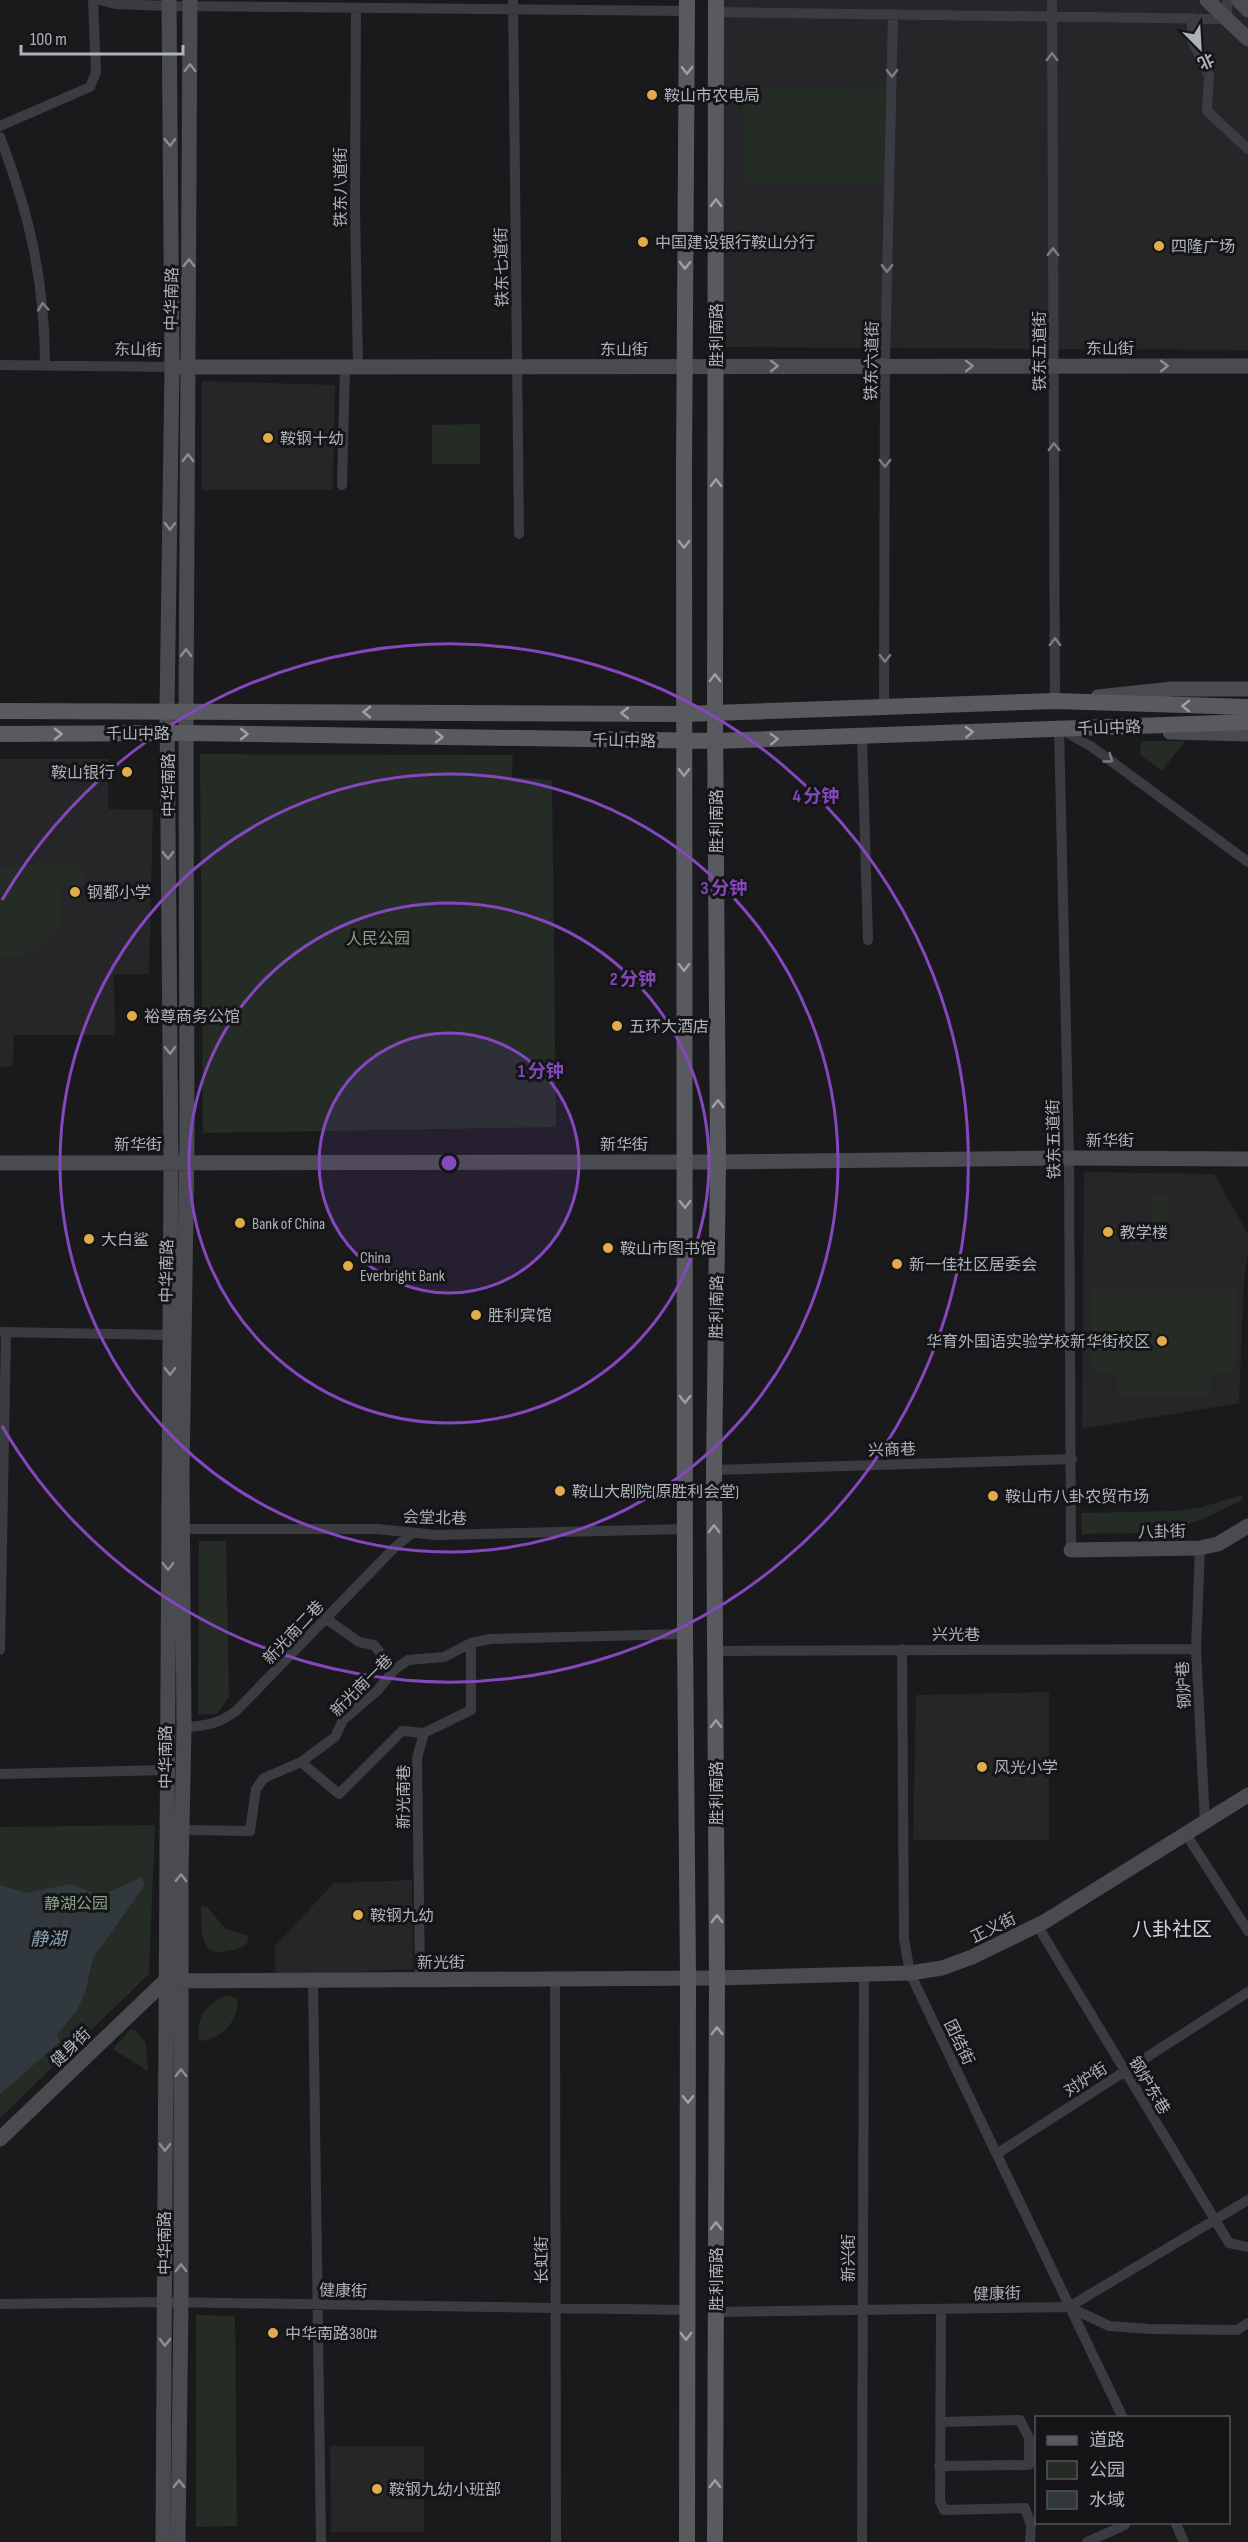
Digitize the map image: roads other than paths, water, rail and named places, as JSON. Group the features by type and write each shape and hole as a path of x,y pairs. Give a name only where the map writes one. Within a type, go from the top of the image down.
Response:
{"main road":[{"path":"1207,0 1248,39"},
{"path":"1238,0 1248,10"},
{"path":"169,3 172,367 167,733 178,1162 170,1335 167,1770 173,1981"},
{"name":"中华南路","path":"178,2542 182,2303 173,1981 183,1830 184,1727 184,1529 178,1162 186,734 190,3"},
{"name":"胜利南路","path":"687,6 684,366 687,2542"},
{"name":"胜利南路","path":"715,2542 717,1978 714,1470 718,1162 715,741 716,6"},
{"name":"东山街","path":"172,367 1248,366"},
{"path":"1055,701 1172,689 1248,689"},
{"name":"千山中路","path":"0,711 684,714 1055,701 1247,719"},
{"name":"千山中路","path":"0,734 167,733 715,741 1247,719"},
{"name":"新华街","path":"0,1163 1248,1159"},
{"name":"八卦街","path":"1071,1550 1200,1548 1218,1544 1248,1526"},
{"name":"正义街","path":"717,1978 910,1973 942,1968 972,1957 1037,1925 1248,1795"},
{"name":"新光街","path":"173,1981 717,1978"},
{"name":"中华南路","path":"163,2542 165,2026 173,1981"},
{"name":"健身街","path":"0,2139 173,1981"}],"street":[{"path":"0,126 90,87 96,72 93,0"},
{"path":"100,0 116,4 190,3 356,8 513,5 687,6"},
{"name":"铁东五道街","path":"1052,0 1055,701"},
{"path":"716,6 893,15 1227,19 1227,0"},
{"name":"铁东七道街","path":"513,5 519,534"},
{"name":"铁东八道街","path":"342,485 351,367 355,220 356,8"},
{"name":"铁东六道街","path":"884,708 885,366 893,15"},
{"path":"1192,18 1192,40 1209,76 1207,111 1248,149"},
{"path":"0,137 33,238 42,291 45,366"},
{"name":"东山街","path":"0,365 172,367"},
{"path":"1059,728 1092,747 1248,862"},
{"name":"铁东五道街","path":"1059,728 1069,1158 1071,1550"},
{"path":"862,736 868,940"},
{"path":"0,1650 3,1332 170,1335"},
{"name":"兴商巷","path":"714,1470 1072,1459"},
{"name":"会堂北巷","path":"184,1529 370,1529 437,1535 685,1529"},
{"name":"新光南二巷","path":"184,1727 208,1726 225,1720 266,1683 325,1618 412,1533"},
{"name":"钢炉巷","path":"1200,1548 1196,1649 1205,1821"},
{"path":"325,1618 359,1642 374,1645 394,1670"},
{"name":"新光南一巷","path":"183,1830 250,1831 256,1789 264,1778 301,1762 335,1737 343,1720 377,1691 394,1670 408,1660 444,1657 471,1644 490,1639 685,1634"},
{"path":"301,1762 339,1794 402,1731 424,1733 471,1710 471,1644"},
{"name":"团结街","path":"902,1649 904,1939 910,1973 998,2153 1032,2233 1122,2416"},
{"name":"兴光巷","path":"715,1651 1196,1649"},
{"name":"新光南巷","path":"420,1980 417,1758 424,1733"},
{"path":"0,1774 167,1770"},
{"path":"1186,1834 1248,1931"},
{"name":"钢炉东巷","path":"1037,1925 1229,2243 1248,2247"},
{"name":"新兴街","path":"862,2542 864,1974"},
{"name":"长虹街","path":"555,1979 556,2542"},
{"path":"313,1981 321,2542"},
{"name":"对炉街","path":"998,2153 1248,1992"},
{"name":"健康街","path":"716,2312 1069,2307 1248,2200"},
{"name":"健康街","path":"0,2304 165,2302 686,2310"},
{"path":"1069,2307 1109,2326 1237,2330 1248,2323"},
{"path":"941,2309 940,2502 944,2510 1025,2508 1031,2525 1030,2542"},
{"path":"939,2466 1029,2465 1029,2438 1020,2420 940,2422"},
{"path":"1175,2524 1184,2542"},
{"path":"1088,2542 1125,2525"}],"water":[{"name":"静湖","path":"141,1877 145,1885 93,1958 85,1993 77,2010 57,2035 60,2042 0,2094 0,1885 26,1893 71,1884 101,1896"}],"place":[{"name":"鞍山市农电局","path":"652,95"},
{"name":"中国建设银行鞍山分行","path":"643,242"},
{"name":"四隆广场","path":"1159,246"},
{"name":"鞍钢十幼","path":"268,438"},
{"name":"鞍山银行","path":"127,772"},
{"name":"钢都小学","path":"75,892"},
{"name":"裕尊商务公馆","path":"132,1016"},
{"name":"五环大酒店","path":"617,1026"},
{"name":"Bank of China","path":"240,1223"},
{"name":"教学楼","path":"1108,1232"},
{"name":"大白鲨","path":"89,1239"},
{"name":"鞍山市图书馆","path":"608,1248"},
{"name":"新一佳社区居委会","path":"897,1264"},
{"name":"China Everbright Bank","path":"348,1266"},
{"name":"胜利宾馆","path":"476,1315"},
{"name":"华育外国语实验学校新华街校区","path":"1162,1341"},
{"name":"鞍山大剧院(原胜利会堂)","path":"560,1491"},
{"name":"鞍山市八卦农贸市场","path":"993,1496"},
{"name":"风光小学","path":"982,1767"},
{"name":"鞍钢九幼","path":"358,1915"},
{"name":"中华南路380#","path":"273,2333"},
{"name":"鞍钢九幼小班部","path":"377,2489"}],"district":[{"name":"八卦社区","path":"1172,1929"}],"park label":[{"name":"人民公园","path":"378,938"},
{"name":"静湖公园","path":"76,1903"}]}
